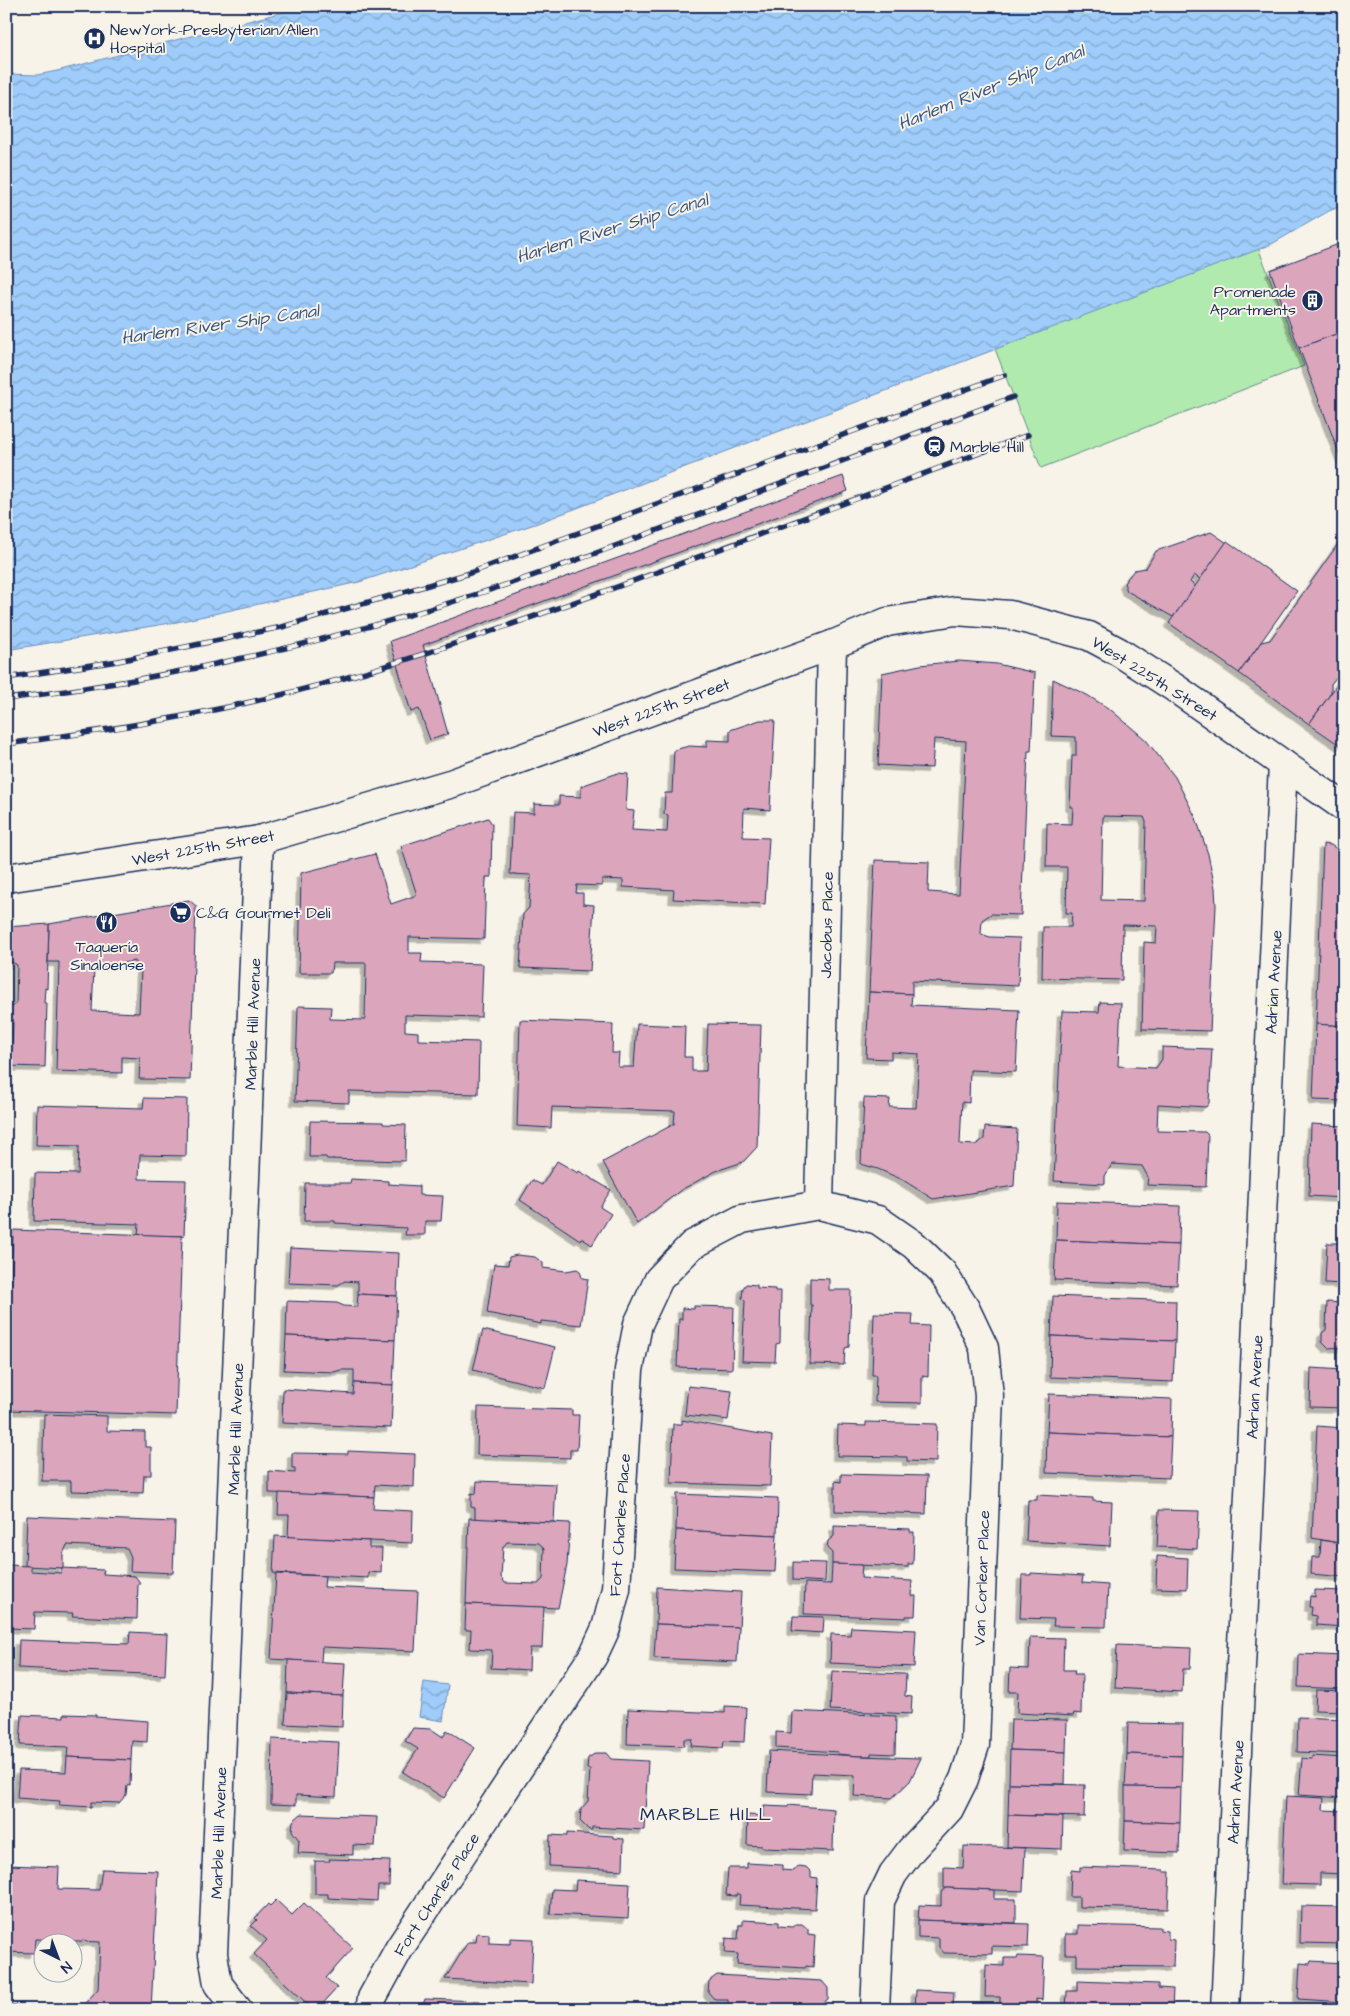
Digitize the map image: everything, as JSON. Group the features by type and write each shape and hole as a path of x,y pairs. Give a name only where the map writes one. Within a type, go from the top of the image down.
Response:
{"street":[{"name":"West 225th Street","path":"6,878 259,840 453,783 887,622 955,611 1010,615 1089,636 1119,652 1183,694 1344,807"},
{"name":"Jacobus Place","path":"819,1206 832,644"},
{"name":"Adrian Avenue","path":"1225,2010 1283,764"},
{"name":"Marble Hill Avenue","path":"238,2010 218,1984 212,1954 259,840"},
{"name":"Fort Charles Place","path":"370,2010 372,1998 399,1949 593,1656 606,1628 616,1589 629,1370 638,1324 659,1279 692,1245 742,1219 819,1206"},
{"name":"Van Corlear Place","path":"819,1206 878,1220 914,1245 942,1272 965,1308 984,1348 988,1396 975,1745 964,1779 949,1809 911,1850 893,1874 880,1901 875,2010"}],"green space":[{"path":"1252,232 1304,366 1041,468 990,336"}],"water":[{"name":"Harlem River Ship Canal","path":"306,6 1344,6 1344,205 1329,211 1270,245 535,524 359,582 177,622 6,650 6,74 37,75 57,71"},
{"path":"424,1682 448,1685 443,1721 419,1717"}],"building":[{"name":"Promenade Apartments","path":"1344,242 1344,331 1299,348 1270,270"},
{"name":"Promenade Apartments","path":"1344,331 1344,466 1299,348"},
{"path":"843,476 848,491 423,645 448,734 430,740 419,709 411,712 390,641"},
{"path":"1211,532 1227,543 1200,579 1194,575 1190,582 1196,586 1173,617 1127,591 1124,583 1134,570 1146,568 1156,551"},
{"path":"1343,537 1344,667 1331,684 1331,693 1309,724 1239,673 1261,642 1270,640"},
{"path":"1227,541 1297,591 1239,673 1169,623"},
{"path":"959,661 997,664 1035,673 1031,751 1028,751 1021,915 991,914 982,920 981,934 990,937 1020,938 1018,986 912,981 912,994 869,992 875,860 929,862 928,892 959,894 966,741 934,739 932,768 878,765 882,673 920,665"},
{"path":"1344,675 1344,742 1341,746 1309,724"},
{"path":"1053,679 1087,695 1111,710 1146,740 1175,777 1196,818 1208,854 1215,888 1216,906 1210,1031 1142,1029 1144,942 1156,943 1157,926 1123,925 1122,980 1042,978 1043,927 1071,927 1072,913 1066,913 1067,867 1046,867 1047,823 1072,824 1073,807 1070,807 1072,756 1076,756 1076,737 1051,736","holes":["1103,816 1144,817 1146,822 1144,901 1101,900"]},
{"path":"760,720 775,720 770,810 744,808 743,837 769,838 765,904 673,899 674,890 623,887 623,880 602,879 602,886 577,885 576,893 583,893 583,904 594,905 590,971 520,968 523,914 529,908 531,875 510,874 513,812 534,813 534,804 559,805 559,796 581,797 581,786 618,773 628,774 626,810 634,811 632,830 667,832 668,815 664,814 665,793 672,793 674,750 689,746 707,747 707,740 730,741 730,730"},
{"path":"488,818 492,824 491,877 486,877 484,939 409,937 409,953 422,953 421,962 483,964 481,1017 405,1015 405,1031 418,1032 418,1040 479,1042 478,1094 349,1091 349,1103 295,1101 298,1006 331,1007 330,1019 365,1020 366,963 332,963 331,973 299,973 301,873 375,854 391,904 417,895 401,846"},
{"path":"1323,844 1331,845 1344,854 1344,1026 1316,1024"},
{"path":"189,900 196,906 190,1080 139,1079 140,1058 122,1057 122,1073 56,1071 59,962 48,962 49,924","holes":["135,961 141,970 139,1013 92,1011 94,968"]},
{"path":"49,924 47,989 45,988 44,1003 47,1003 45,1067 6,1066 7,1046 12,1046 13,1019 6,1019 6,1007 12,1007 16,1004 17,965 10,961 10,965 6,965 6,927"},
{"path":"869,992 912,994 911,1005 1019,1010 1016,1072 970,1070 969,1103 962,1102 960,1144 975,1145 984,1139 985,1127 1017,1129 1014,1186 933,1199 903,1180 861,1164 864,1098 890,1099 889,1107 916,1108 919,1054 891,1052 891,1059 866,1058"},
{"path":"1100,1002 1121,1003 1118,1066 1156,1068 1162,1059 1162,1047 1212,1049 1209,1103 1206,1107 1158,1104 1157,1131 1205,1132 1208,1135 1206,1187 1147,1185 1148,1177 1142,1166 1112,1164 1105,1176 1105,1184 1054,1181 1062,1011 1099,1012"},
{"path":"520,1020 613,1024 612,1053 619,1053 618,1067 634,1067 637,1024 685,1026 684,1057 692,1057 692,1071 706,1071 708,1024 761,1025 757,1147 743,1162 716,1171 681,1190 637,1224 603,1162 674,1124 675,1111 552,1107 551,1128 517,1126"},
{"path":"1316,1024 1344,1026 1344,1101 1313,1100"},
{"path":"144,1098 187,1099 186,1156 140,1155 139,1179 186,1180 184,1236 138,1235 139,1224 34,1221 35,1173 78,1174 79,1146 36,1145 37,1105 143,1108"},
{"path":"310,1121 383,1122 383,1124 406,1125 405,1161 309,1157"},
{"path":"1311,1124 1344,1126 1344,1198 1309,1196"},
{"path":"557,1161 578,1173 579,1171 611,1190 600,1207 611,1214 592,1245 581,1238 580,1240 520,1200 532,1180 542,1185"},
{"path":"6,1177 9,1177 8,1209 6,1209"},
{"path":"351,1179 388,1181 388,1184 419,1186 419,1195 443,1196 441,1221 425,1221 425,1235 405,1235 406,1228 352,1225 335,1223 335,1221 304,1221 305,1183 350,1183"},
{"path":"1057,1201 1180,1206 1179,1245 1056,1240"},
{"path":"6,1209 8,1209 6,1263"},
{"path":"13,1230 182,1236 176,1415 7,1410"},
{"path":"1056,1240 1179,1245 1177,1285 1054,1280"},
{"path":"1327,1243 1344,1243 1344,1284 1325,1283"},
{"path":"290,1248 399,1253 397,1296 358,1294 358,1282 345,1281 338,1285 288,1283"},
{"path":"517,1255 535,1257 543,1263 543,1268 566,1271 577,1269 580,1271 582,1278 588,1279 581,1325 541,1321 541,1324 487,1313 494,1264 508,1265 509,1257"},
{"path":"810,1278 829,1279 829,1290 851,1290 849,1347 845,1348 844,1365 810,1364 812,1305 810,1305"},
{"path":"746,1284 757,1285 757,1288 781,1291 780,1343 776,1344 775,1362 742,1361 745,1301 742,1298 743,1288"},
{"path":"358,1294 397,1296 395,1340 286,1336 287,1301 337,1303 344,1306 357,1307"},
{"path":"1053,1296 1176,1301 1175,1341 1051,1336"},
{"path":"1327,1302 1344,1303 1344,1347 1328,1348 1322,1342 1322,1333 1326,1330"},
{"path":"694,1306 734,1307 732,1369 677,1367 679,1319 682,1319 682,1308 694,1309"},
{"path":"874,1313 913,1314 912,1325 929,1326 928,1377 922,1376 922,1403 875,1402 876,1375 872,1375"},
{"path":"483,1330 555,1347 545,1388 473,1370"},
{"path":"286,1336 395,1340 393,1385 354,1383 354,1370 334,1372 284,1370"},
{"path":"1051,1336 1175,1341 1173,1382 1050,1377"},
{"path":"1311,1368 1344,1370 1344,1408 1310,1407"},
{"path":"354,1383 393,1385 391,1428 282,1423 283,1389 353,1394"},
{"path":"688,1386 732,1391 728,1420 685,1415"},
{"path":"1049,1394 1172,1399 1171,1437 1047,1432"},
{"path":"478,1407 572,1410 572,1415 579,1415 577,1450 570,1450 570,1458 477,1455"},
{"path":"44,1414 107,1416 107,1431 145,1432 145,1447 151,1447 151,1475 144,1475 143,1493 71,1491 71,1481 42,1481"},
{"path":"682,1420 772,1436 770,1486 671,1483 673,1424 682,1424"},
{"path":"866,1422 937,1424 936,1462 907,1461 907,1457 837,1456 838,1425 866,1426"},
{"path":"1317,1426 1344,1428 1344,1544 1312,1538"},
{"path":"1047,1432 1171,1437 1169,1478 1046,1473"},
{"path":"348,1451 415,1454 414,1487 375,1485 374,1497 269,1493 269,1471 295,1473 295,1468 292,1468 292,1453 348,1454"},
{"path":"841,1474 927,1476 926,1514 835,1511 835,1481 841,1482"},
{"path":"477,1481 556,1484 554,1522 475,1519 475,1508 471,1507 471,1493 476,1494"},
{"path":"279,1493 374,1497 373,1509 413,1511 412,1543 288,1537 289,1515 278,1515"},
{"path":"677,1494 778,1498 777,1535 676,1530"},
{"path":"1037,1495 1093,1498 1093,1501 1112,1502 1110,1546 1026,1541 1028,1500 1037,1500"},
{"path":"1159,1510 1199,1511 1197,1549 1157,1547"},
{"path":"27,1516 175,1522 173,1573 130,1571 131,1557 127,1548 67,1545 63,1554 63,1568 25,1566"},
{"path":"469,1518 570,1523 567,1565 558,1608 466,1604","holes":["507,1542 539,1543 544,1549 543,1579 538,1584 505,1583 501,1577 503,1547"]},
{"path":"834,1526 910,1529 910,1532 914,1532 913,1564 908,1564 908,1567 832,1564 832,1553 827,1548 828,1541 834,1536"},
{"path":"676,1530 777,1535 775,1572 674,1568"},
{"path":"275,1536 369,1541 369,1548 382,1548 381,1573 368,1572 368,1578 273,1573"},
{"path":"1321,1540 1344,1544 1344,1577 1311,1574 1312,1557 1320,1557"},
{"path":"1157,1556 1188,1558 1187,1589 1156,1588"},
{"path":"793,1562 826,1563 825,1582 793,1580"},
{"path":"832,1564 862,1565 861,1578 912,1581 911,1596 916,1596 915,1616 906,1616 906,1618 804,1614 805,1583 831,1584"},
{"path":"6,1565 31,1566 31,1571 61,1573 61,1568 104,1570 103,1574 135,1576 141,1584 138,1584 137,1619 72,1616 73,1613 35,1612 34,1629 6,1628"},
{"path":"1031,1573 1083,1576 1082,1583 1108,1585 1106,1627 1053,1626 1054,1619 1020,1618 1022,1575 1031,1575"},
{"path":"276,1574 325,1576 324,1587 418,1591 415,1651 322,1647 321,1662 271,1659"},
{"path":"657,1587 741,1592 739,1627 656,1624"},
{"path":"1315,1590 1344,1591 1344,1627 1316,1625 1316,1616 1311,1615 1312,1607 1309,1607 1310,1596 1315,1597"},
{"path":"466,1604 544,1607 542,1648 530,1648 529,1670 491,1668 492,1650 470,1649 471,1630 465,1630"},
{"path":"793,1616 824,1617 823,1633 792,1631"},
{"path":"656,1624 739,1627 737,1662 654,1658"},
{"path":"851,1627 916,1630 914,1667 830,1663 831,1634 850,1635"},
{"path":"130,1632 167,1634 165,1675 18,1668 19,1640 129,1644"},
{"path":"1030,1637 1064,1638 1063,1670 1075,1670 1074,1674 1082,1674 1081,1714 1074,1713 1073,1716 1017,1713 1018,1692 1009,1692 1010,1668 1029,1669"},
{"path":"1117,1645 1191,1648 1190,1669 1183,1669 1182,1692 1115,1688"},
{"path":"1299,1654 1344,1656 1344,1689 1298,1687"},
{"path":"288,1660 345,1663 343,1696 287,1693"},
{"path":"832,1671 906,1675 905,1696 912,1697 911,1714 830,1710"},
{"path":"1316,1690 1344,1691 1344,1711 1315,1710"},
{"path":"287,1693 343,1696 342,1727 285,1724"},
{"path":"725,1706 746,1707 744,1742 724,1741 723,1748 691,1746 692,1739 684,1739 684,1746 627,1744 628,1709 725,1713"},
{"path":"792,1711 896,1716 895,1754 871,1753 871,1756 859,1756 837,1754 838,1752 776,1748 776,1732 791,1733"},
{"path":"64,1714 96,1715 96,1717 148,1721 147,1742 132,1741 131,1760 67,1757 68,1747 20,1745 22,1715 64,1717"},
{"path":"1298,1717 1344,1719 1344,1754 1297,1752"},
{"path":"1011,1719 1067,1720 1066,1752 1010,1750"},
{"path":"1128,1723 1183,1724 1182,1756 1127,1754"},
{"path":"413,1728 431,1729 443,1737 447,1730 475,1748 444,1798 403,1772 418,1749 405,1741"},
{"path":"272,1739 339,1742 336,1797 296,1795 296,1805 271,1804"},
{"path":"1010,1750 1066,1752 1065,1784 1009,1783"},
{"path":"769,1751 921,1758 910,1781 892,1798 854,1796 855,1775 812,1773 811,1794 767,1792"},
{"path":"596,1753 606,1753 611,1759 648,1761 644,1830 592,1827 592,1830 589,1830 580,1821 581,1809 588,1801 590,1769 587,1769 588,1758"},
{"path":"1127,1754 1182,1756 1181,1788 1125,1787"},
{"path":"1312,1756 1344,1758 1344,1798 1299,1795 1302,1758 1312,1759"},
{"path":"67,1757 131,1760 130,1785 127,1786 126,1795 119,1803 91,1802 91,1807 59,1805 60,1801 17,1798 19,1770 66,1772"},
{"path":"1009,1783 1085,1785 1084,1817 1008,1815"},
{"path":"1125,1787 1181,1788 1180,1823 1125,1821"},
{"path":"1286,1796 1324,1798 1323,1810 1344,1811 1344,1874 1320,1873 1320,1885 1282,1884"},
{"path":"788,1805 834,1809 833,1851 763,1848 762,1846 747,1845 748,1815 764,1816 764,1806 788,1807"},
{"path":"301,1814 377,1817 375,1846 353,1845 353,1855 298,1853 299,1840 292,1831 293,1821"},
{"path":"1008,1815 1063,1817 1062,1849 1007,1847"},
{"path":"1125,1821 1180,1823 1179,1853 1124,1851"},
{"path":"567,1833 613,1836 613,1838 624,1839 623,1870 549,1866 550,1835 567,1836"},
{"path":"964,1846 1025,1848 1023,1891 944,1888 944,1867 963,1868"},
{"path":"329,1859 390,1861 389,1886 378,1886 377,1901 328,1898 328,1894 315,1894 315,1861 330,1861"},
{"path":"747,1863 782,1865 782,1870 794,1871 798,1866 806,1867 811,1872 811,1877 817,1878 815,1909 739,1905 740,1894 736,1894 736,1896 726,1895 728,1868 747,1868"},
{"path":"8,1865 59,1867 58,1889 99,1890 102,1869 158,1871 151,2010 79,2010 98,1989 100,1942 82,1941 82,1934 32,1934 32,1953 6,1952"},
{"path":"1080,1867 1164,1870 1164,1872 1170,1872 1168,1909 1079,1907 1079,1897 1070,1897 1071,1870 1080,1871"},
{"path":"576,1880 630,1883 628,1918 550,1914 552,1889 575,1890"},
{"path":"947,1888 994,1890 994,1899 1016,1899 1016,1923 918,1920 919,1905 941,1906 941,1892"},
{"path":"276,1900 292,1915 304,1903 353,1948 326,1978 337,1988 317,2010 314,2010 254,1954 267,1940 251,1926 257,1920 255,1918 268,1904 270,1906"},
{"path":"1301,1906 1344,1907 1344,1944 1300,1943"},
{"path":"743,1920 779,1922 779,1926 792,1927 796,1924 802,1924 808,1929 808,1934 815,1935 813,1967 737,1964 738,1954 725,1953 726,1938 738,1939 739,1925 743,1925"},
{"path":"918,1920 1029,1924 1028,1947 992,1946 992,1954 944,1953 939,1947 939,1938 918,1937"},
{"path":"1078,1925 1160,1927 1160,1930 1168,1931 1168,1939 1174,1940 1173,1967 1077,1966 1077,1954 1065,1954 1065,1934 1078,1934"},
{"path":"477,1933 489,1934 489,1943 510,1944 510,1938 533,1939 531,1984 445,1979 468,1942 476,1942"},
{"path":"1018,1956 1044,1957 1042,2000 1036,1999 1036,2006 1000,2005 1000,1997 985,1997 986,1965 1004,1966 1004,1958 1017,1958"},
{"path":"1311,1961 1344,1963 1344,2002 1298,1999 1300,1963 1310,1964"},
{"path":"717,1975 822,1981 828,1988 828,1999 820,2006 820,2010 742,2010 728,2008 728,2000 715,2000 708,1992 709,1981"},
{"path":"1077,1981 1158,1984 1158,1988 1173,1989 1172,2010 1066,2010 1067,1991 1077,1991"},
{"path":"916,1990 954,1992 953,2010 915,2010"},
{"path":"425,1999 480,2001 480,2010 421,2010"},
{"path":"6,2005 32,2007 32,2010 6,2010"}],"railway":[{"path":"6,678 118,661 282,627 470,573 1005,375"},
{"path":"6,699 130,681 254,656 437,607 584,558 1013,397"},
{"path":"6,744 131,726 224,708 301,690 392,664 614,588 1028,435"}],"place":[{"name":"NewYork-Presbyterian/Allen Hospital","path":"94,38"},
{"name":"Promenade Apartments","path":"1312,300"},
{"name":"Marble Hill","path":"934,446"},
{"name":"C&G Gourmet Deli","path":"180,912"},
{"name":"Taquería Sinaloense","path":"107,922"}],"district":[{"name":"MARBLE HILL","path":"706,1814"}]}
